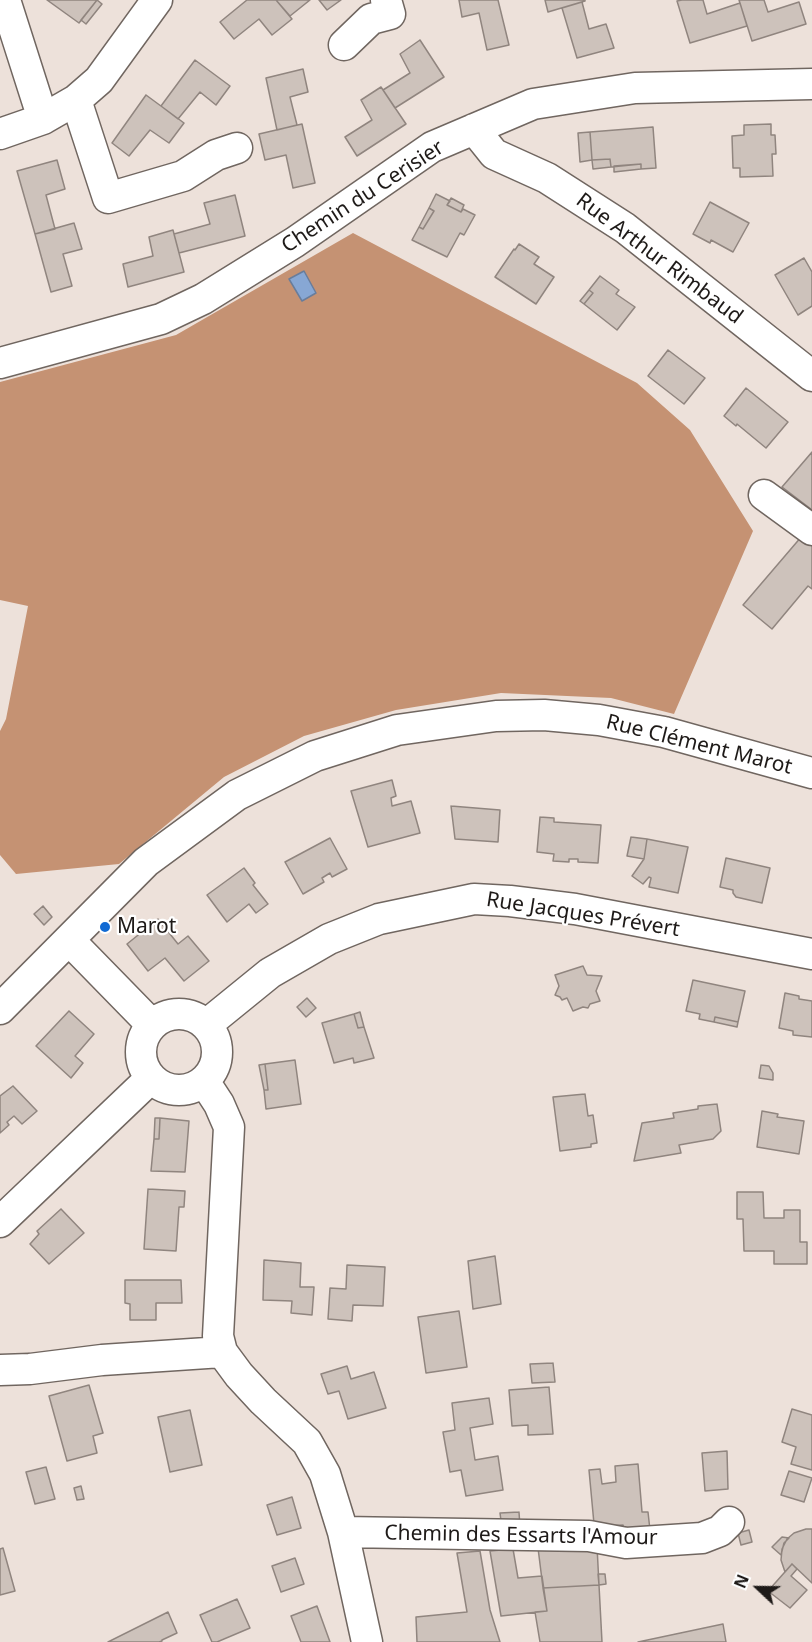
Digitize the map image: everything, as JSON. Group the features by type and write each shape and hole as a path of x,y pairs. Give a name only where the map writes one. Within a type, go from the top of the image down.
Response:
{"street":[{"path":"4,0 43,119"},
{"path":"0,134 43,119 76,100 99,80 157,0"},
{"path":"344,45 371,19 390,14 386,0"},
{"name":"Chemin du Cerisier","path":"0,363 162,319 203,299 295,242 432,147 533,104 635,88 812,84"},
{"path":"76,100 108,198 183,176 216,155 237,148"},
{"name":"Rue Arthur Rimbaud","path":"474,129 494,154 547,177 625,228 812,376"},
{"path":"764,495 812,530"},
{"name":"Rue Clément Marot","path":"0,1009 146,862 237,795 315,756 397,730 496,716 544,715 599,720 664,732 812,773"},
{"name":"Rue Jacques Prévert","path":"206,1025 270,973 329,939 379,918 474,899 575,909 812,954"},
{"path":"69,940 152,1025"},
{"path":"179,1013 193,1016 206,1025 214,1038 217,1053 214,1067 204,1081 193,1088 178,1090 164,1088 151,1078 144,1068 140,1053 143,1039 152,1025 163,1017 179,1013"},
{"path":"0,1222 151,1078"},
{"path":"204,1081 219,1104 229,1127 218,1336 222,1352 263,1401 307,1442 326,1473 344,1532 367,1642"},
{"path":"0,1370 222,1352"},
{"name":"Chemin des Essarts l'Amour","path":"344,1532 589,1536 626,1543 702,1538 720,1531 729,1522"}],"shaded area":[{"path":"353,233 637,383 690,430 753,531 674,714 611,698 501,693 396,710 304,736 224,777 119,864 16,874 0,855 0,731 6,719 28,606 0,600 0,382 176,335"}],"water":[{"path":"304,271 316,293 302,301 289,279"}],"building":[{"path":"47,0 97,0 79,23"},
{"path":"97,0 102,4 86,24 81,20"},
{"path":"247,0 276,0 292,19 272,35 259,19 234,39 220,22"},
{"path":"276,0 310,0 290,16"},
{"path":"319,0 341,0 327,10"},
{"path":"459,0 498,0 509,45 487,50 479,13 462,17"},
{"path":"545,0 585,0 585,1 548,12"},
{"path":"703,0 707,14 740,3 747,26 690,43 677,1"},
{"path":"739,0 764,0 768,12 799,2 806,24 752,41"},
{"path":"582,2 589,29 606,24 614,48 577,58 562,8"},
{"path":"420,40 444,77 395,108 383,90 410,73 400,54"},
{"path":"195,60 230,86 216,105 200,92 178,119 161,106"},
{"path":"303,69 308,92 290,97 297,125 277,130 266,78"},
{"path":"381,87 406,124 357,156 345,137 372,120 361,100"},
{"path":"146,95 184,123 169,143 150,130 129,156 112,143"},
{"path":"302,124 315,183 293,188 286,155 265,160 259,134"},
{"path":"771,124 771,135 775,135 776,154 772,154 773,176 740,177 740,168 733,168 732,136 744,135 744,125"},
{"path":"653,127 656,168 641,169 641,164 611,167 610,159 592,160 590,132"},
{"path":"590,132 592,160 580,162 578,133"},
{"path":"610,159 611,167 593,169 592,160"},
{"path":"57,160 65,189 46,195 55,229 35,234 17,171"},
{"path":"641,164 641,169 614,172 614,166"},
{"path":"436,194 450,201 447,205 461,212 463,209 475,215 464,235 460,233 447,257 412,240 419,227 423,229 434,211 429,208"},
{"path":"235,195 245,236 179,253 174,234 210,224 204,203"},
{"path":"451,198 464,205 461,212 447,205"},
{"path":"710,202 749,223 733,252 711,240 710,243 693,234"},
{"path":"429,208 434,211 423,229 419,227"},
{"path":"74,223 82,249 63,254 72,286 51,292 35,234"},
{"path":"173,230 184,272 128,287 123,264 153,256 149,237"},
{"path":"519,244 539,257 534,264 554,277 536,304 495,277"},
{"path":"804,258 812,272 812,306 798,315 775,275"},
{"path":"600,276 619,290 616,294 635,307 617,330 584,304 593,293 589,290"},
{"path":"589,290 593,293 584,304 580,301"},
{"path":"668,350 705,378 684,404 648,376"},
{"path":"746,388 788,422 766,448 724,416"},
{"path":"812,452 812,510 782,487"},
{"path":"802,536 812,545 812,589 808,586 772,629 743,605"},
{"path":"392,780 396,796 391,798 392,806 411,801 420,833 368,847 351,791"},
{"path":"451,806 500,810 498,842 455,839"},
{"path":"540,817 554,818 554,822 601,825 598,863 578,862 578,859 569,859 569,862 553,861 554,854 537,852"},
{"path":"631,837 647,839 644,859 627,856"},
{"path":"330,838 347,869 332,877 330,873 322,878 324,882 303,894 285,862"},
{"path":"647,839 688,847 678,893 649,887 651,878 649,877 643,884 632,876 644,859"},
{"path":"726,858 770,868 762,903 736,897 733,890 720,887"},
{"path":"244,868 255,883 253,885 268,904 256,913 249,904 227,922 207,895"},
{"path":"43,906 52,917 44,925 34,914"},
{"path":"158,919 178,944 188,936 209,961 184,981 165,958 148,971 127,944"},
{"path":"583,966 587,975 602,976 596,991 600,1001 590,1004 588,1008 583,1007 573,1011 567,998 562,1000 555,995 559,986 555,975"},
{"path":"693,980 745,991 738,1022 715,1017 714,1022 699,1019 700,1014 686,1011"},
{"path":"785,993 812,1001 812,1037 793,1035 793,1031 779,1028"},
{"path":"307,998 316,1008 306,1017 297,1007"},
{"path":"69,1011 94,1034 75,1056 83,1063 71,1078 36,1046"},
{"path":"360,1012 364,1027 358,1028 354,1014"},
{"path":"354,1014 358,1028 364,1027 374,1058 354,1063 353,1058 334,1063 322,1023"},
{"path":"715,1017 738,1022 737,1027 714,1022"},
{"path":"295,1060 301,1104 266,1109 264,1090 268,1090 265,1064"},
{"path":"265,1064 268,1090 264,1090 259,1065"},
{"path":"761,1065 769,1066 773,1073 773,1080 759,1078"},
{"path":"13,1086 37,1111 22,1124 14,1116 7,1122 9,1125 0,1133 0,1096"},
{"path":"585,1094 588,1116 593,1115 597,1143 591,1144 591,1147 560,1151 553,1097"},
{"path":"717,1104 721,1131 713,1139 679,1145 681,1153 634,1161 642,1123 674,1118 673,1113 698,1109 698,1106"},
{"path":"762,1111 778,1114 777,1117 804,1121 799,1154 757,1147"},
{"path":"155,1118 160,1118 159,1139 154,1139"},
{"path":"160,1118 189,1121 185,1172 151,1171 154,1139 159,1139"},
{"path":"148,1189 185,1191 184,1207 179,1207 176,1251 144,1249"},
{"path":"737,1192 763,1192 764,1218 784,1218 784,1210 800,1210 800,1242 807,1242 807,1264 774,1264 774,1251 744,1251 743,1219 737,1219"},
{"path":"61,1209 84,1233 49,1264 30,1244 39,1234 37,1231"},
{"path":"495,1256 501,1304 473,1309 468,1261"},
{"path":"264,1260 301,1263 300,1287 314,1287 312,1315 291,1313 292,1301 263,1300"},
{"path":"347,1265 385,1267 383,1306 353,1305 352,1321 328,1319 330,1288 346,1289"},
{"path":"125,1280 181,1280 182,1303 156,1303 156,1320 130,1320 130,1304 125,1303"},
{"path":"459,1311 467,1367 426,1373 418,1317"},
{"path":"553,1363 555,1382 532,1383 530,1364"},
{"path":"347,1366 351,1379 374,1372 386,1408 348,1419 339,1391 328,1394 321,1374"},
{"path":"89,1385 103,1433 93,1436 97,1453 67,1461 49,1396"},
{"path":"549,1387 553,1434 528,1435 528,1425 512,1426 509,1390"},
{"path":"489,1398 493,1424 470,1428 475,1460 498,1456 503,1490 466,1496 461,1470 450,1472 443,1432 455,1430 452,1403"},
{"path":"792,1409 812,1415 812,1470 791,1464 796,1447 782,1442"},
{"path":"190,1410 202,1465 170,1472 158,1417"},
{"path":"727,1451 728,1489 705,1491 702,1453"},
{"path":"638,1464 642,1512 648,1512 650,1530 625,1534 623,1525 594,1524 589,1470 600,1469 602,1484 616,1482 615,1466"},
{"path":"46,1467 55,1499 35,1504 26,1472"},
{"path":"789,1471 812,1478 804,1502 781,1495"},
{"path":"81,1486 84,1499 77,1500 74,1488"},
{"path":"292,1497 301,1528 277,1535 267,1505"},
{"path":"519,1512 520,1527 502,1528 500,1513"},
{"path":"812,1529 812,1583 792,1564 785,1572 781,1560 782,1549 787,1539 794,1533"},
{"path":"749,1530 752,1542 741,1545 738,1533"},
{"path":"782,1537 789,1538 784,1543 781,1555 772,1547"},
{"path":"597,1546 599,1585 543,1588 538,1548"},
{"path":"3,1548 15,1591 0,1595 0,1549"},
{"path":"513,1549 518,1578 542,1576 547,1611 501,1616 490,1551"},
{"path":"480,1551 490,1610 500,1642 417,1642 416,1617 467,1612 457,1553"},
{"path":"295,1558 304,1584 281,1592 272,1566"},
{"path":"792,1564 797,1569 791,1576 807,1590 790,1608 768,1591"},
{"path":"598,1574 605,1574 606,1584 599,1585"},
{"path":"599,1585 602,1642 540,1642 535,1612 547,1611 543,1588"},
{"path":"237,1599 250,1628 212,1642 200,1615"},
{"path":"317,1606 330,1642 301,1642 291,1616"},
{"path":"168,1612 177,1633 162,1641 108,1642"},
{"path":"723,1624 726,1642 638,1642"}],"place":[{"name":"Marot","path":"105,927"}]}
